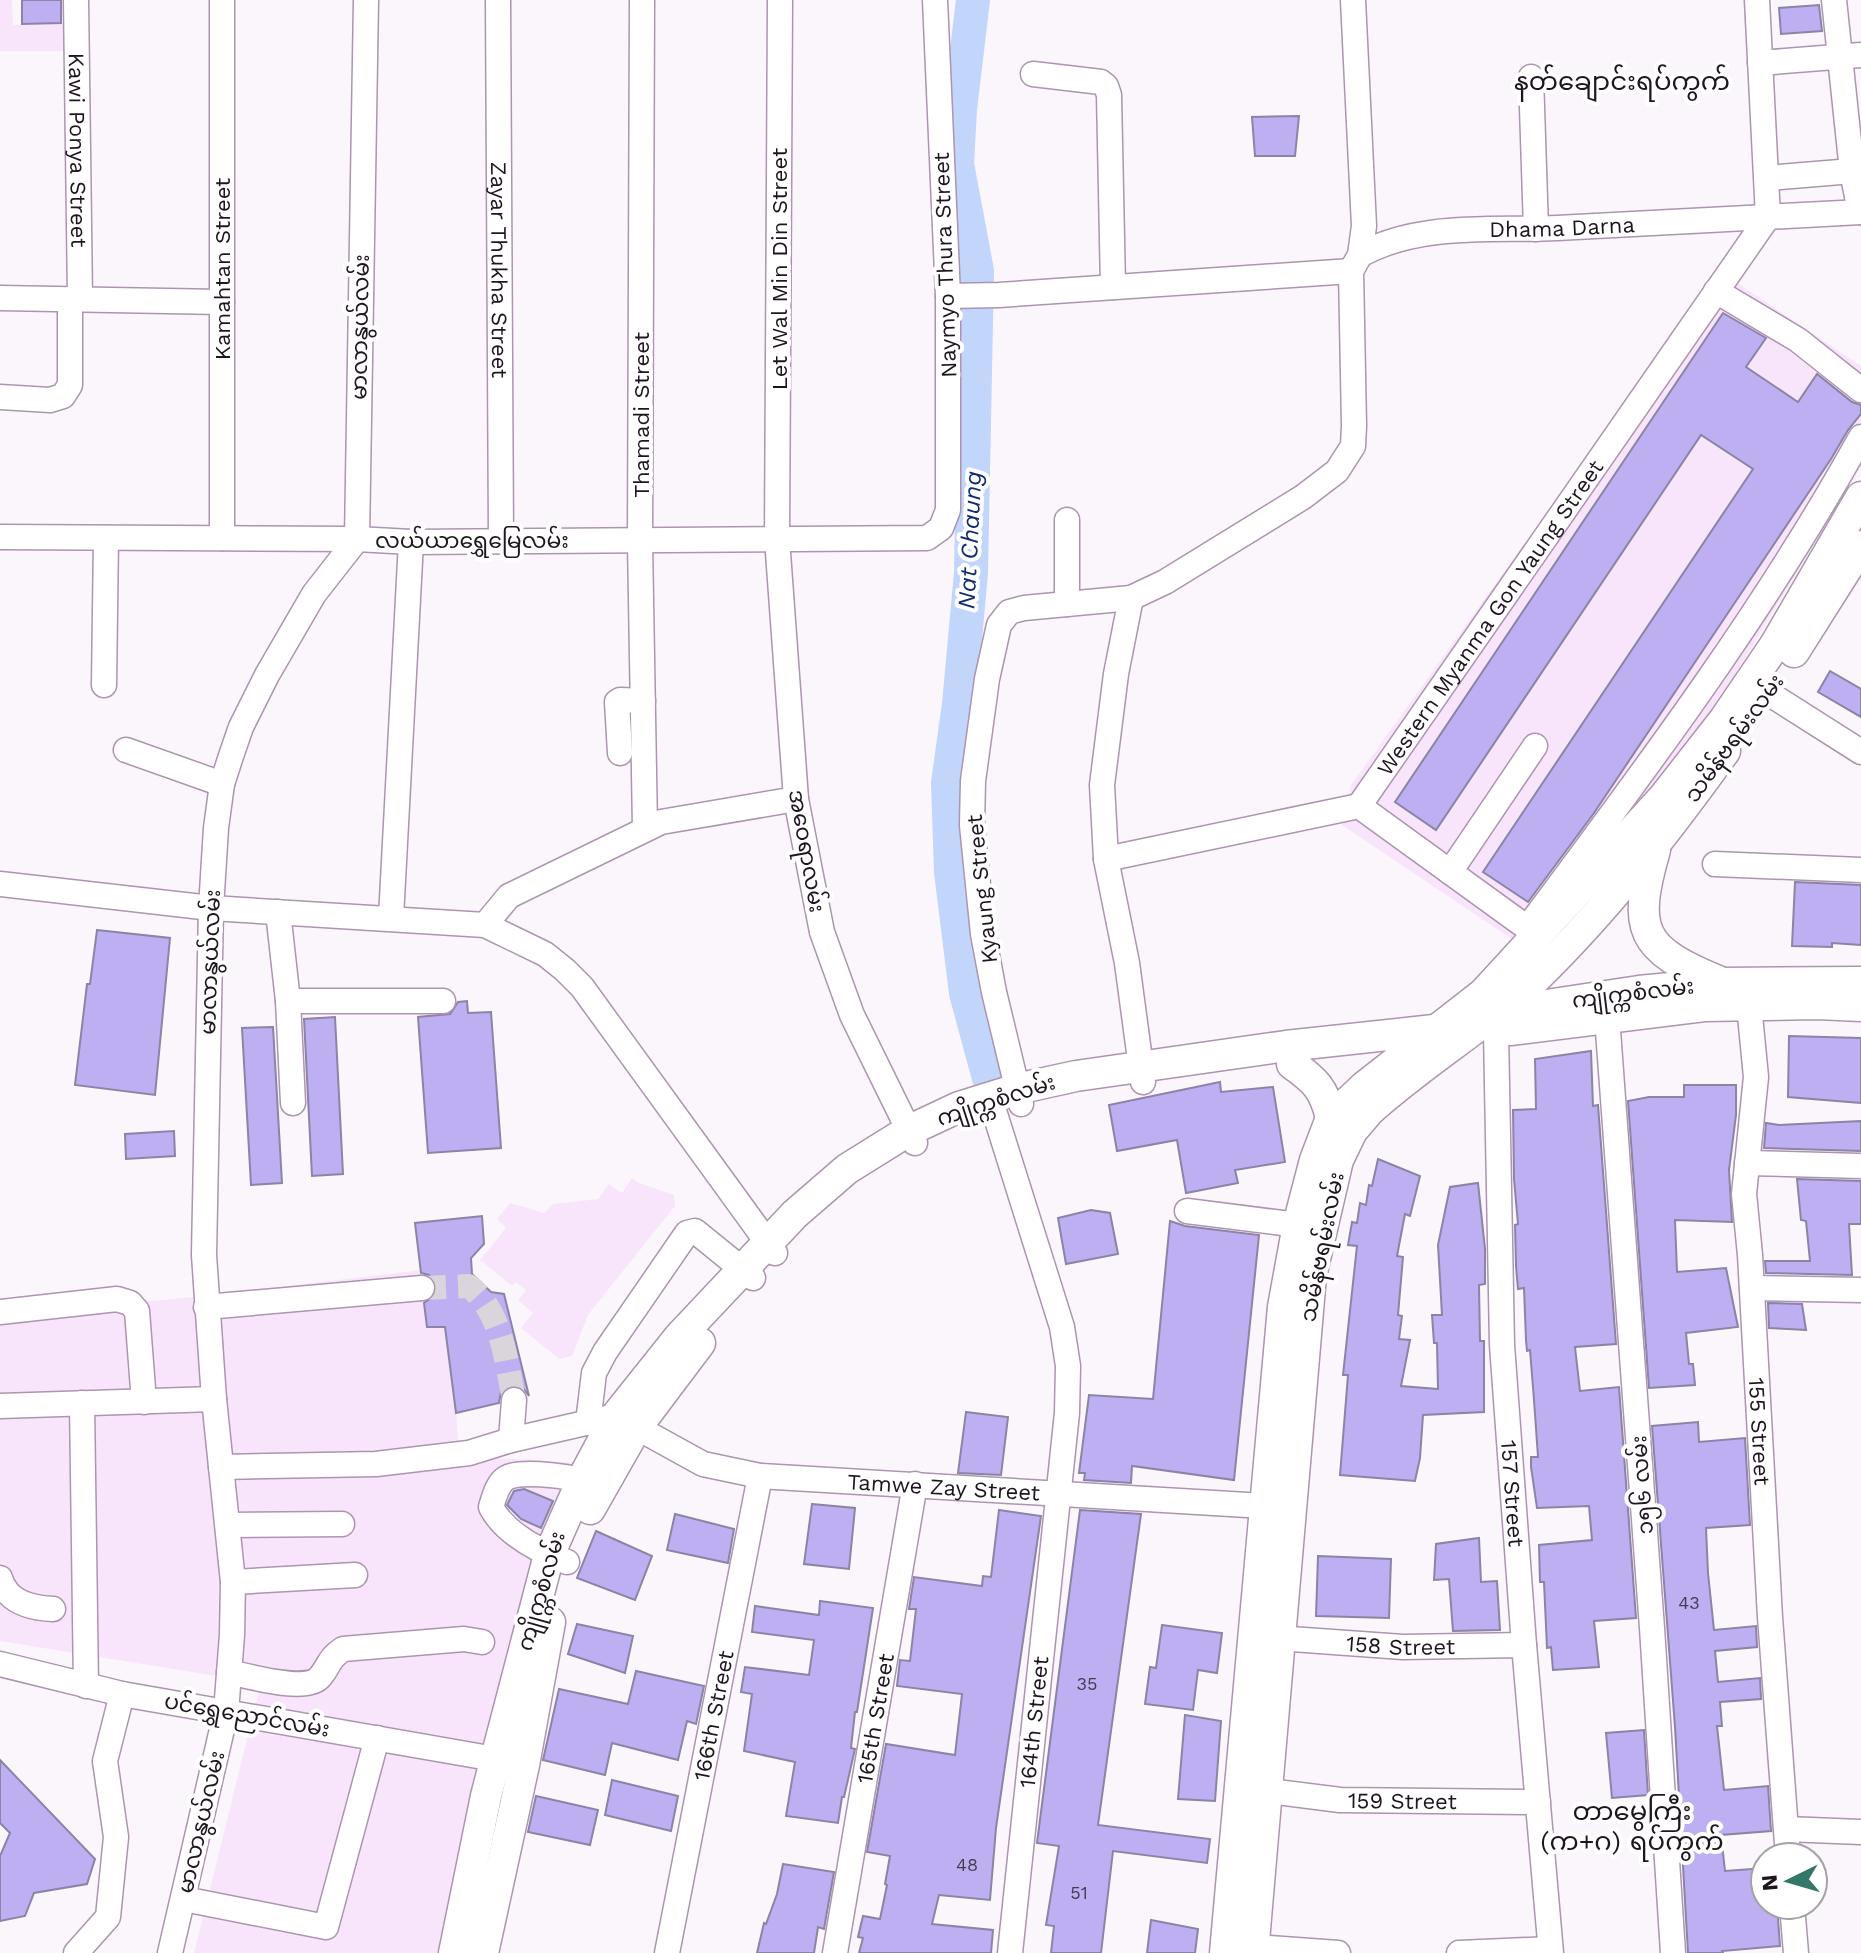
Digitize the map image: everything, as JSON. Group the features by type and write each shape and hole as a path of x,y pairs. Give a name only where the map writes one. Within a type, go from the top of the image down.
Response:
{"main road":[{"path":"1759,688 1775,645 1861,497"},
{"name":"သမိန်ဗရမ်းလမ်း","path":"1492,1024 1657,843 1759,688 1861,546"},
{"name":"သမိန်ဗရမ်းလမ်း","path":"1274,1492 1311,1276 1338,1160 1352,1131 1484,993 1532,931 1663,798 1759,688"},
{"path":"1657,843 1644,888 1643,917 1651,940 1666,957 1723,983"},
{"name":"ကျိုက္ကစံလမ်း","path":"454,1953 510,1762 558,1558 592,1483 613,1422 679,1337 747,1273 847,1169 912,1137 959,1107 1141,1074 1442,1037 1577,999 1723,983 1861,982"},
{"name":"ကျိုက္ကစံလမ်း","path":"1492,1024 1607,1017 1680,1008 1861,1006"},
{"name":"သမိန်ဗရမ်းလမ်း","path":"1244,1951 1273,1562 1283,1307 1298,1225 1315,1160 1331,1118 1408,1052 1442,1037"},
{"name":"ကျိုက္ကစံလမ်း","path":"1141,1074 1292,1064 1408,1052"},
{"path":"1292,1064 1314,1079 1326,1096 1331,1118"},
{"name":"သမိန်ဗရမ်းလမ်း","path":"1244,1951 1269,1791 1267,1638"},
{"name":"ကျိုက္ကစံလမ်း","path":"483,1953 510,1762"}],"street":[{"name":"Kawi Ponya Street","path":"0,397 50,400 63,396 70,385 75,299 76,0"},
{"name":"Kamahtan Street","path":"222,0 222,538"},
{"name":"မာလာနွယ်လမ်း","path":"170,1953 226,1712 233,1582 206,1307 206,1113 216,828 222,784 241,727 314,594 357,539 366,0"},
{"name":"Zayar Thukha Street","path":"498,0 501,540"},
{"name":"Thamadi Street","path":"642,0 640,542 645,829"},
{"name":"Let Wal Min Din Street","path":"777,539 780,0"},
{"name":"Naymyo Thura Street","path":"935,0 956,296 948,510 941,528"},
{"path":"1067,520 1067,604 1131,598 1165,582 1303,497 1337,471 1346,459 1353,446 1356,263 1364,226 1353,0"},
{"path":"1757,0 1768,217"},
{"path":"1834,0 1850,55 1852,171 1860,212"},
{"path":"1760,63 1850,55"},
{"path":"1033,74 1101,82 1106,86 1109,95 1113,287"},
{"path":"1531,77 1536,229"},
{"path":"1767,178 1852,171"},
{"name":"Dhama Darna","path":"956,296 1113,287 1356,263 1373,248 1443,231 1860,212"},
{"name":"Western Myanma Gon Yaung Street","path":"1359,806 1768,217"},
{"path":"1716,291 1798,340 1861,390"},
{"path":"0,298 222,302"},
{"path":"1106,859 1359,806 1532,931 1827,498 1861,437"},
{"name":"လယ်ယာရွှေမြေလမ်း","path":"0,537 640,542 927,538 941,528"},
{"path":"104,685 106,538"},
{"name":"အဝေရာလမ်း","path":"777,539 796,799 822,932 852,1015 912,1137"},
{"path":"391,918 411,542"},
{"path":"1131,598 1116,674 1102,785 1106,859 1127,963 1141,1074"},
{"name":"Kyaung Street","path":"1059,1492 1067,1413 1066,1345 1006,1100 983,934 972,825 973,781 987,679 999,625 1009,612 1067,604"},
{"path":"1759,688 1861,752"},
{"path":"620,753 617,702 643,701"},
{"path":"1450,872 1535,746"},
{"path":"126,750 222,784"},
{"path":"1637,781 1663,798"},
{"path":"485,925 509,896 661,822 796,799"},
{"path":"1715,864 1861,870"},
{"path":"0,884 211,908 485,925 545,954 582,987 770,1248"},
{"path":"278,912 288,1001 293,1103"},
{"path":"288,1001 443,1001"},
{"name":"155 Street","path":"1749,1005 1756,1077 1744,1194 1787,1841"},
{"name":"၁၅၆ လမ်း","path":"1607,1017 1673,1953"},
{"name":"157 Street","path":"1492,1024 1502,1345 1550,1951"},
{"path":"1747,1163 1861,1166"},
{"path":"1187,1211 1298,1225"},
{"path":"221,1467 376,1464 469,1453 511,1440 613,1422 590,1391 599,1363 687,1233 695,1231 747,1273"},
{"path":"206,1307 422,1288"},
{"path":"1752,1288 1861,1290"},
{"path":"0,1312 117,1299 130,1303 137,1311 144,1402"},
{"path":"0,1406 214,1399"},
{"path":"511,1440 514,1400"},
{"path":"82,1403 86,1686"},
{"name":"Tamwe Zay Street","path":"613,1422 703,1464 760,1476 1059,1492 1274,1492"},
{"path":"558,1558 497,1519 491,1507 500,1484 506,1478 519,1475 592,1483"},
{"name":"166th Street","path":"667,1953 760,1476"},
{"name":"165th Street","path":"835,1953 915,1484"},
{"name":"164th Street","path":"1010,1953 1059,1492"},
{"path":"228,1525 342,1524"},
{"path":"233,1582 355,1575"},
{"path":"0,1578 3,1586 21,1603 53,1609"},
{"name":"158 Street","path":"1267,1638 1403,1647 1524,1645"},
{"path":"229,1672 310,1684 319,1679 330,1658 343,1649 464,1639 482,1642"},
{"name":"ပင်ရွှေညောင်လမ်း","path":"0,1664 122,1694 510,1762"},
{"path":"76,1953 108,1917 116,1837 105,1761 122,1694"},
{"path":"184,1899 326,1927 377,1738"},
{"name":"159 Street","path":"1269,1791 1340,1800 1538,1802"},
{"path":"1786,1829 1861,1832"},
{"path":"1793,1921 1796,1953"},
{"path":"1244,1951 1338,1953"},
{"path":"1459,1953 1550,1951"}],"shaded area":[{"path":"0,0 12,0 13,25 70,23 71,51 0,51"},
{"path":"1720,271 1861,366 1861,466 1694,743 1522,946 1342,825 1351,785"},
{"path":"632,1178 674,1195 675,1206 588,1315 572,1356 559,1359 521,1328 533,1313 518,1300 526,1290 516,1282 512,1286 480,1260 506,1228 497,1219 510,1203 544,1213 553,1204 598,1199 609,1184 622,1193"},
{"path":"447,1267 459,1456 583,1463 446,1953 194,1953 260,1687 210,1675 0,1641 0,1315 194,1297"}],"building":[{"path":"22,0 61,0 61,23 22,24"},
{"path":"1819,5 1822,31 1781,34 1779,8"},
{"path":"1299,116 1295,156 1255,156 1252,117"},
{"path":"1723,313 1766,338 1746,367 1798,402 1817,374 1852,402 1861,405 1861,414 1594,813 1528,902 1483,872 1753,469 1701,435 1436,830 1395,802"},
{"path":"1830,671 1861,689 1861,717 1818,692"},
{"path":"1795,882 1861,885 1861,945 1832,943 1832,947 1792,946"},
{"path":"97,930 170,938 155,1095 75,1085"},
{"path":"467,1001 468,1013 491,1012 501,1148 428,1153 418,1017 450,1014 458,1002"},
{"path":"335,1017 343,1174 312,1176 304,1019"},
{"path":"273,1027 282,1183 251,1185 242,1028"},
{"path":"1789,1036 1861,1038 1861,1103 1788,1097"},
{"path":"1591,1051 1593,1106 1598,1105 1616,1344 1575,1347 1580,1391 1619,1387 1636,1618 1594,1621 1599,1667 1553,1670 1551,1647 1547,1648 1539,1545 1592,1540 1589,1506 1537,1508 1531,1467 1531,1457 1538,1457 1530,1350 1527,1351 1524,1288 1518,1289 1516,1266 1515,1225 1518,1224 1513,1110 1536,1109 1535,1059"},
{"path":"1220,1082 1221,1092 1273,1087 1285,1162 1235,1170 1238,1183 1186,1193 1177,1140 1117,1151 1109,1105"},
{"path":"1684,1085 1736,1085 1736,1115 1729,1170 1732,1222 1675,1220 1677,1272 1726,1268 1738,1327 1686,1333 1695,1385 1649,1388 1628,1101 1649,1097 1684,1097"},
{"path":"1861,1121 1861,1151 1764,1148 1766,1123"},
{"path":"174,1131 175,1156 126,1159 125,1134"},
{"path":"1378,1159 1420,1176 1410,1216 1405,1214 1397,1256 1403,1257 1399,1339 1410,1340 1401,1386 1438,1389 1437,1343 1434,1343 1432,1315 1442,1315 1438,1245 1450,1187 1478,1183 1485,1249 1485,1284 1479,1285 1480,1341 1484,1341 1484,1412 1423,1415 1415,1481 1340,1475 1348,1375 1343,1375 1357,1246 1348,1245 1352,1222 1357,1223 1360,1203 1366,1205"},
{"path":"1797,1179 1861,1181 1861,1224 1849,1224 1852,1275 1766,1273 1765,1261 1810,1261 1806,1221 1801,1220"},
{"path":"1091,1210 1110,1213 1118,1254 1066,1264 1058,1218"},
{"path":"482,1216 484,1244 471,1258 472,1274 491,1292 504,1294 529,1396 522,1387 508,1386 501,1392 499,1403 456,1413 445,1327 427,1327 424,1303 435,1295 437,1286 429,1275 421,1273 415,1223"},
{"path":"1170,1221 1185,1226 1259,1235 1234,1480 1132,1466 1131,1483 1084,1480 1085,1473 1079,1473 1089,1395 1153,1399"},
{"path":"1768,1303 1802,1304 1806,1330 1769,1328"},
{"path":"966,1412 1008,1417 1001,1475 958,1473"},
{"path":"1698,1422 1699,1442 1745,1438 1750,1525 1706,1528 1708,1573 1714,1630 1756,1626 1757,1647 1715,1651 1718,1682 1760,1678 1761,1699 1720,1702 1722,1726 1717,1726 1724,1790 1768,1786 1771,1831 1721,1835 1725,1871 1749,1869 1749,1921 1778,1921 1780,1946 1723,1953 1688,1953 1675,1727 1652,1426"},
{"path":"524,1489 553,1501 541,1528 521,1519 507,1505 514,1491"},
{"path":"812,1504 855,1508 849,1569 804,1564"},
{"path":"999,1510 1041,1516 996,1828 990,1900 939,1895 932,1924 993,1930 991,1953 859,1953 863,1938 858,1937 863,1916 880,1919 887,1885 890,1856 867,1852 886,1744 955,1755 962,1694 897,1686 900,1660 910,1661 916,1609 909,1609 914,1577 982,1586 983,1576 991,1577"},
{"path":"1080,1510 1141,1514 1098,1825 1210,1839 1207,1863 1113,1851 1101,1953 1051,1953 1054,1926 1046,1925 1059,1846 1037,1843"},
{"path":"675,1514 734,1529 728,1563 667,1550"},
{"path":"596,1531 652,1556 635,1600 577,1578"},
{"path":"1479,1538 1481,1582 1497,1581 1500,1630 1453,1631 1449,1579 1434,1580 1436,1544"},
{"path":"1318,1556 1391,1559 1389,1618 1316,1616"},
{"path":"820,1601 873,1608 855,1712 851,1748 855,1749 838,1823 786,1816 795,1762 744,1751 752,1694 741,1692 745,1667 809,1675 814,1640 752,1632 755,1606 819,1615"},
{"path":"577,1624 633,1636 625,1673 568,1654"},
{"path":"1162,1625 1222,1633 1217,1673 1198,1670 1193,1710 1145,1704 1150,1667 1156,1668"},
{"path":"636,1671 704,1686 696,1724 687,1721 678,1760 612,1743 605,1775 543,1760 559,1689 628,1704"},
{"path":"1185,1715 1221,1721 1215,1801 1178,1799"},
{"path":"1644,1730 1648,1795 1612,1798 1606,1733"},
{"path":"0,1760 95,1859 87,1884 34,1893 25,1916 0,1921 0,1856 10,1833 0,1823"},
{"path":"612,1780 678,1796 671,1831 605,1815"},
{"path":"536,1796 598,1810 590,1845 528,1832"},
{"path":"783,1864 834,1872 824,1929 818,1927 814,1953 757,1953 764,1923 777,1894"},
{"path":"1151,1920 1198,1929 1195,1953 1147,1953"}],"waterway":[{"name":"Nat Chaung","path":"973,0 957,164 977,271 971,573 948,783 951,872 966,993 989,1078"}],"tunnel":[{"path":"422,1288 469,1286 480,1297 489,1309 501,1338 514,1400"}],"district":[{"name":"နတ်ချောင်းရပ်ကွက်","path":"1622,81"},
{"name":"တာမွေကြီး (က+ဂ) ရပ်ကွက်","path":"1632,1826"}]}
